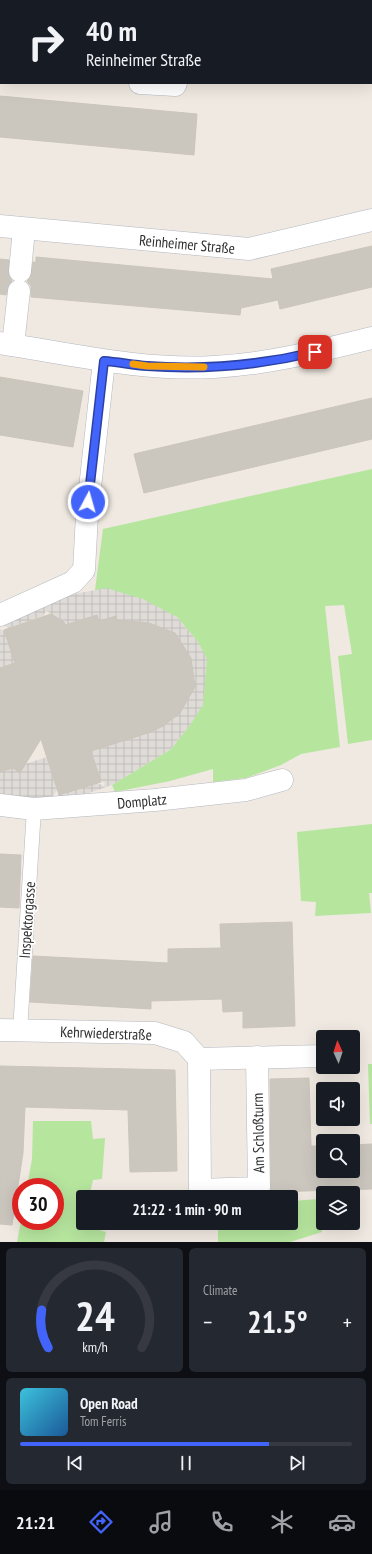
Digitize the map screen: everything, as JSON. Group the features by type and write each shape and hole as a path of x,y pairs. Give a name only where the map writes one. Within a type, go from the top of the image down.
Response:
{"street":[{"path":"158,84 176,84"},
{"name":"Reinheimer Straße","path":"0,226 249,249 372,220"},
{"path":"24,229 20,281 6,344 104,361 147,366 213,367 287,358 372,338"},
{"path":"0,615 74,582 84,570 87,515 104,361"},
{"name":"Domplatz","path":"0,806 34,809 155,800 238,791 282,780"},
{"name":"Kehrwiederstraße","path":"10,1031 155,1033 184,1042 199,1059"},
{"path":"199,1059 316,1056"},
{"name":"Am Schloßturm","path":"199,1059 200,1190 259,1188 257,1057"}],"lane":[{"name":"Inspektorgasse","path":"10,1031 34,809"}],"green space":[{"path":"372,469 372,740 348,744 338,656 352,654 344,605 325,606 340,747 301,754 281,765 246,778 213,782 213,769 170,781 115,792 112,785 171,749 190,725 198,642 177,617 95,590 103,529"},
{"path":"372,824 372,893 369,893 371,913 315,916 316,902 301,901 297,832"},
{"path":"368,1064 372,1064 372,1124 370,1124"},
{"path":"33,1121 91,1121 93,1139 105,1138 102,1179 93,1180 91,1190 76,1190 76,1230 100,1230 106,1232 104,1242 17,1242 19,1230 64,1230 64,1178 29,1178 32,1159"},
{"path":"316,1199 316,1230 322,1230 322,1232 290,1242 218,1242 218,1230 298,1230 298,1200"}],"shaded area":[{"path":"106,588 143,599 177,617 198,642 207,659 203,705 190,725 171,749 112,785 63,802 0,800 0,772 47,757 57,790 53,796 56,798 59,795 97,783 104,786 105,783 100,780 89,744 116,736 118,743 123,741 121,734 148,726 151,732 156,730 153,724 165,715 170,721 175,717 170,711 187,701 189,697 193,673 192,668 120,630 115,616 99,621 97,615 77,621 74,629 46,618 50,613 46,611 43,616 9,628 1,624 69,595"},
{"path":"0,629 5,631 15,663 0,668"}],"building":[{"path":"0,96 197,114 194,155 0,137"},
{"path":"372,246 372,287 280,309 278,300 241,308 240,315 31,297 31,286 27,281 30,278 33,262 36,262 36,257 273,279 271,269"},
{"path":"0,259 9,260 9,276 12,281 9,284 6,295 0,294"},
{"path":"0,377 83,391 73,447 0,435"},
{"path":"372,398 372,439 144,493 134,454"},
{"path":"51,614 64,622 65,625 97,615 99,621 116,616 117,620 149,623 175,633 191,658 195,687 180,713 163,726 151,732 91,751 101,782 59,795 41,739 20,773 13,768 0,772 0,668 15,663 4,630"},
{"path":"0,854 21,855 19,908 0,907"},
{"path":"292,922 295,1026 243,1028 243,1011 223,1012 222,999 151,1001 151,1009 30,1002 33,956 168,963 168,949 221,948 220,924"},
{"path":"0,1066 175,1070 177,1171 130,1172 128,1110 25,1107 23,1153 19,1178 12,1178 12,1225 0,1224"},
{"path":"309,1078 311,1146 316,1146 316,1178 360,1178 360,1145 372,1144 372,1189 360,1189 360,1186 316,1186 316,1191 271,1190 270,1079"}],"slow traffic":[{"path":"133,364 147,366 204,367"}],"route":[{"path":"88,502 104,361 147,366 213,367 287,358 315,352"}]}
